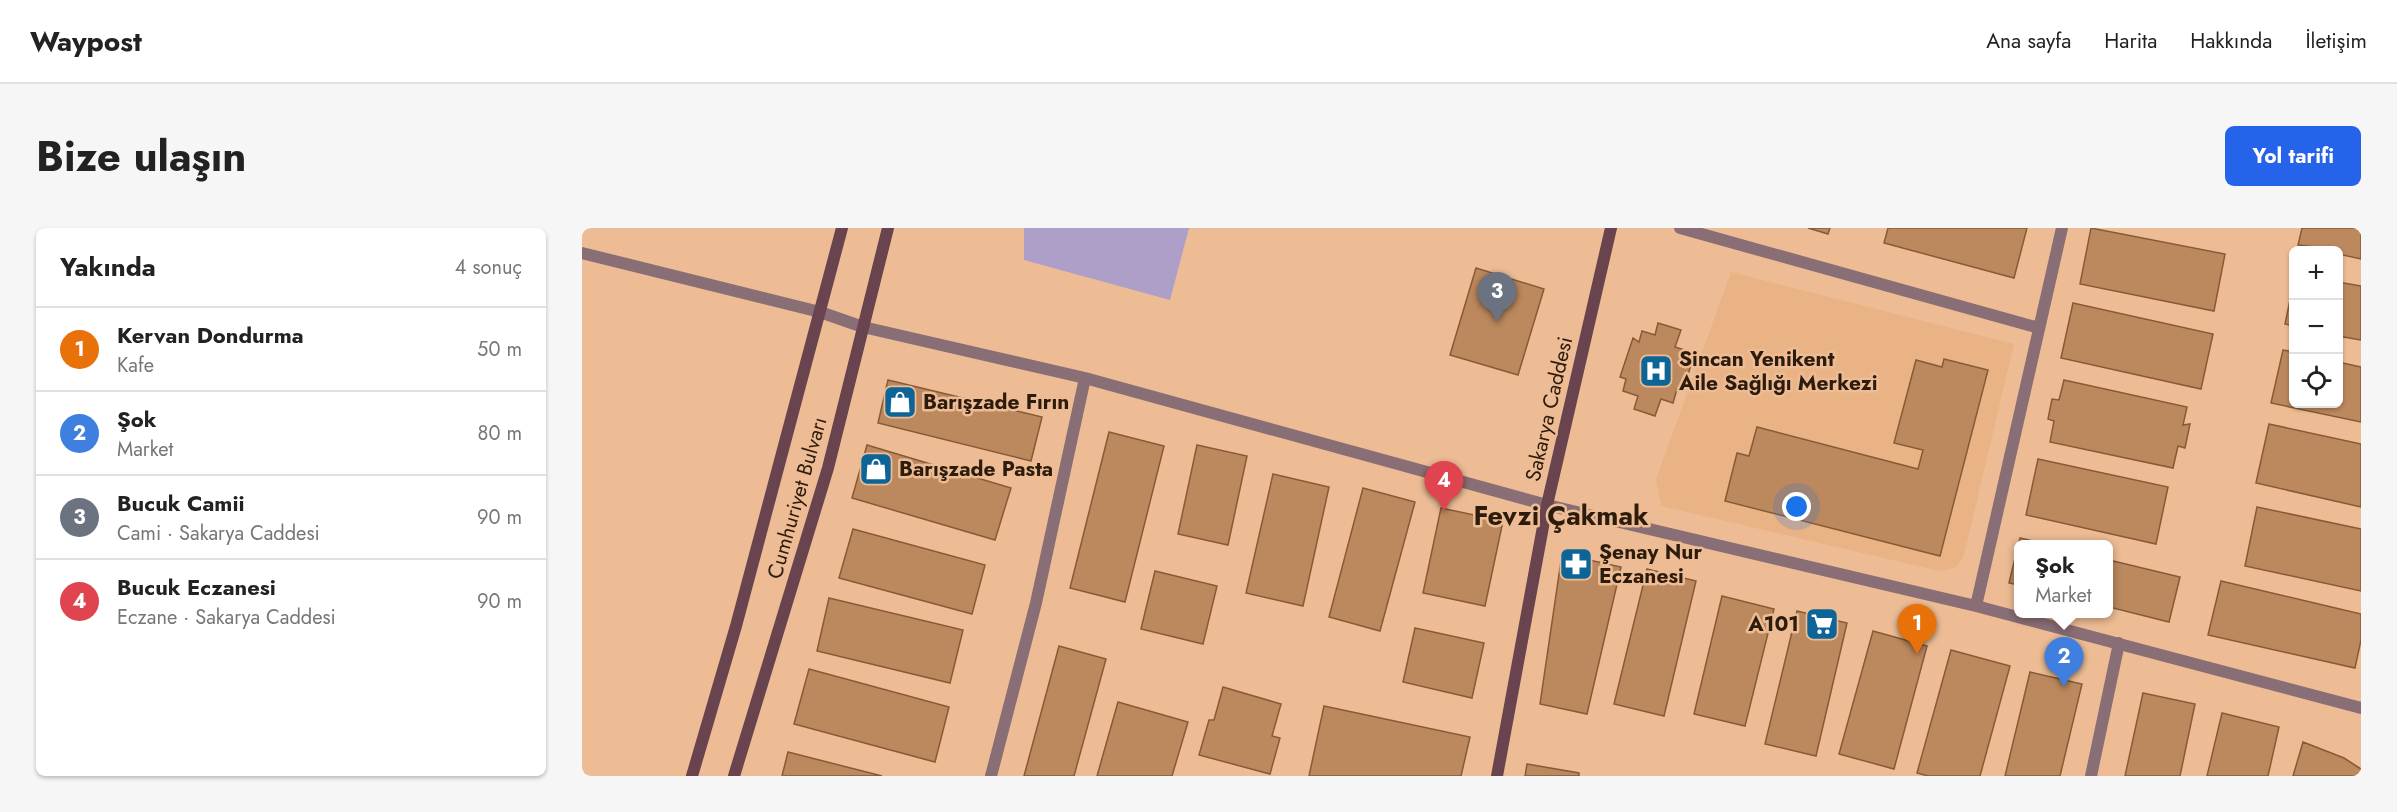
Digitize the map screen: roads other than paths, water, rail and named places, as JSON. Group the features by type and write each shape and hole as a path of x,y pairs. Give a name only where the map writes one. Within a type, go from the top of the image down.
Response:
{"main road":[{"name":"Cumhuriyet Bulvarı","path":"693,776 736,626 842,228"},
{"name":"Cumhuriyet Bulvarı","path":"734,776 828,468 888,228"},
{"name":"Sakarya Caddesi","path":"1497,776 1547,505 1611,228"}],"street":[{"path":"1680,228 2039,328"},
{"path":"1976,606 2061,228"},
{"path":"582,253 820,312 863,327 1085,378 1547,505 2014,616"},
{"path":"991,776 1036,603 1085,378"},
{"path":"2024,618 2361,708"},
{"path":"2091,776 2119,642"}],"place":[{"name":"Bucuk Camii","path":"1497,322"},
{"name":"Sincan Yenikent Aile Sağlığı Merkezi","path":"1656,371"},
{"name":"Barışzade Fırın","path":"900,402"},
{"name":"Barışzade Pasta","path":"876,469"},
{"name":"Bucuk Eczanesi","path":"1444,511"},
{"name":"Şenay Nur Eczanesi","path":"1576,564"},
{"name":"A101","path":"1822,624"},
{"name":"Kervan Dondurma","path":"1917,654"},
{"name":"Şok","path":"2064,687"}],"district":[{"name":"Fevzi Çakmak","path":"1561,515"}]}
